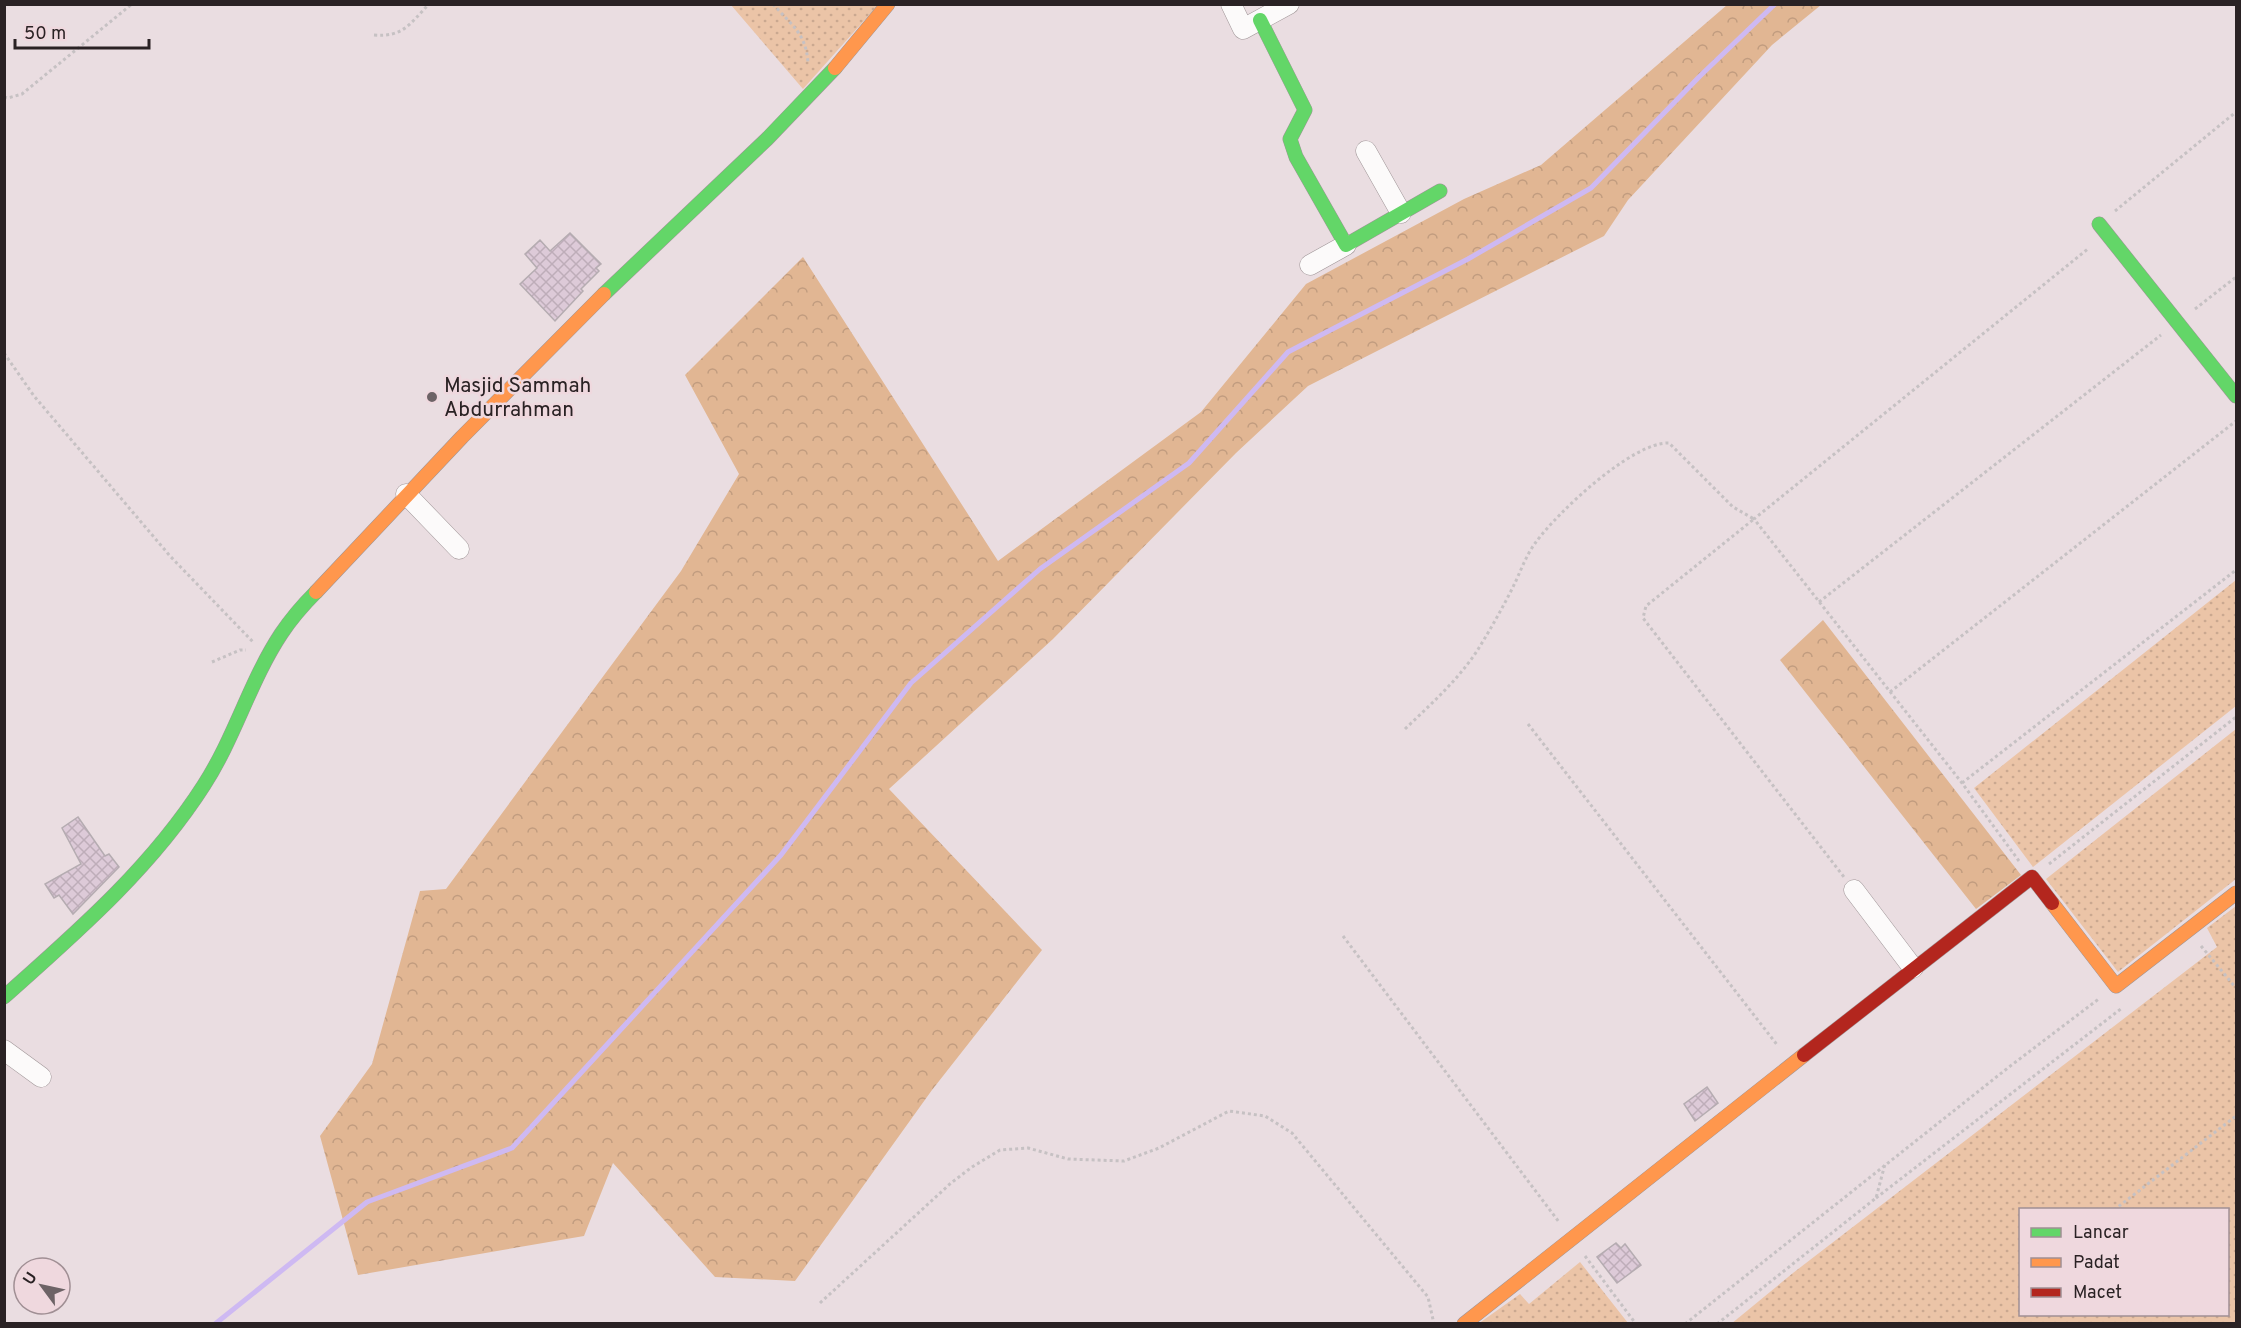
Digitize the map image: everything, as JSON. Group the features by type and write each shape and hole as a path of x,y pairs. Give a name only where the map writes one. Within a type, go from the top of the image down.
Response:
{"street":[{"path":"4,997 117,894 188,811 224,751 264,654 294,615 406,494 540,357 811,95 858,43 888,4"},
{"path":"1231,4 1243,29 1288,4"},
{"path":"1260,20 1305,110 1290,139 1296,157 1346,245"},
{"path":"1366,151 1401,213"},
{"path":"1310,265 1440,191"},
{"path":"2103,229 2236,396"},
{"path":"406,494 459,549"},
{"path":"1464,1323 1913,968 2032,878 2116,986 2236,893"},
{"path":"1854,890 1913,968"},
{"path":"4,1050 41,1077"}],"path":[{"path":"4,97 22,94 132,4"},
{"path":"374,35 392,36 410,24 429,4"},
{"path":"773,4 804,39 808,66"},
{"path":"1854,890 1643,618 1646,606 2103,229 2236,112"},
{"path":"1818,602 2236,277"},
{"path":"4,352 34,396 170,556 264,654"},
{"path":"1890,692 2236,421"},
{"path":"1405,729 1448,688 1476,653 1503,607 1535,543 1570,505 1610,470 1658,443 1669,443 1733,507 1754,519 1962,783 2032,878 2236,717"},
{"path":"1962,783 2236,570"},
{"path":"212,662 240,650 264,654"},
{"path":"1528,724 1792,1064"},
{"path":"2189,930 2236,988"},
{"path":"1343,936 1636,1323"},
{"path":"2193,954 2202,946"},
{"path":"1685,1323 1885,1164 2116,986"},
{"path":"1717,1323 2127,1004"},
{"path":"820,1303 951,1183 1000,1150 1028,1148 1068,1159 1124,1161 1159,1148 1229,1111 1265,1116 1293,1133 1428,1297 1434,1323"},
{"path":"2115,1208 2236,1116"},
{"path":"1876,1198 1885,1164"}],"shaded area":[{"path":"731,5 878,5 803,89"},
{"path":"2236,580 2236,706 2033,867 1974,788"},
{"path":"2236,729 2236,879 2118,972 2046,879"},
{"path":"2236,906 2236,1323 1731,1324 1793,1273 2217,947 2207,928"},
{"path":"1580,1262 1628,1323 1478,1324 1520,1294 1529,1304"}],"green space":[{"path":"1727,5 1821,5 1772,45 1628,200 1604,236 1308,386 1236,453 1053,639 889,789 1042,950 932,1090 795,1281 715,1277 613,1163 584,1236 358,1275 320,1136 372,1064 420,891 446,889 681,571 739,474 685,375 803,257 998,561 1201,412 1306,284 1464,199 1541,165"},
{"path":"1823,620 2021,875 1976,909 1780,660"}],"building":[{"path":"570,233 601,264 596,268 599,271 581,289 583,291 555,321 520,284 537,268 525,254 540,240 550,251"},
{"path":"78,817 105,856 109,854 119,867 73,914 59,895 54,898 45,884 81,864 62,828"},
{"path":"1707,1087 1718,1103 1695,1121 1684,1104"},
{"path":"1616,1243 1621,1248 1625,1244 1641,1265 1617,1283 1597,1257"}],"waterway":[{"path":"215,1324 367,1202 512,1148 781,855 911,683 1040,569 1189,463 1288,352 1468,259 1591,188 1700,76 1775,4"}],"traffic: fast":[{"path":"1260,20 1305,110 1290,139 1296,157 1346,245 1440,191"},
{"path":"604,294 767,139 835,68"},
{"path":"2099,224 2236,396"},
{"path":"4,997 112,898 161,844 215,767 260,671 281,634 316,592"}],"traffic: slow":[{"path":"835,68 888,4"},
{"path":"316,592 462,437 604,294"},
{"path":"2052,903 2116,986 2236,893"},
{"path":"1464,1324 1804,1055"}],"traffic: jam":[{"path":"1804,1055 2032,877 2052,903"}],"place":[{"name":"Masjid Sammah Abdurrahman","path":"432,397"}]}
